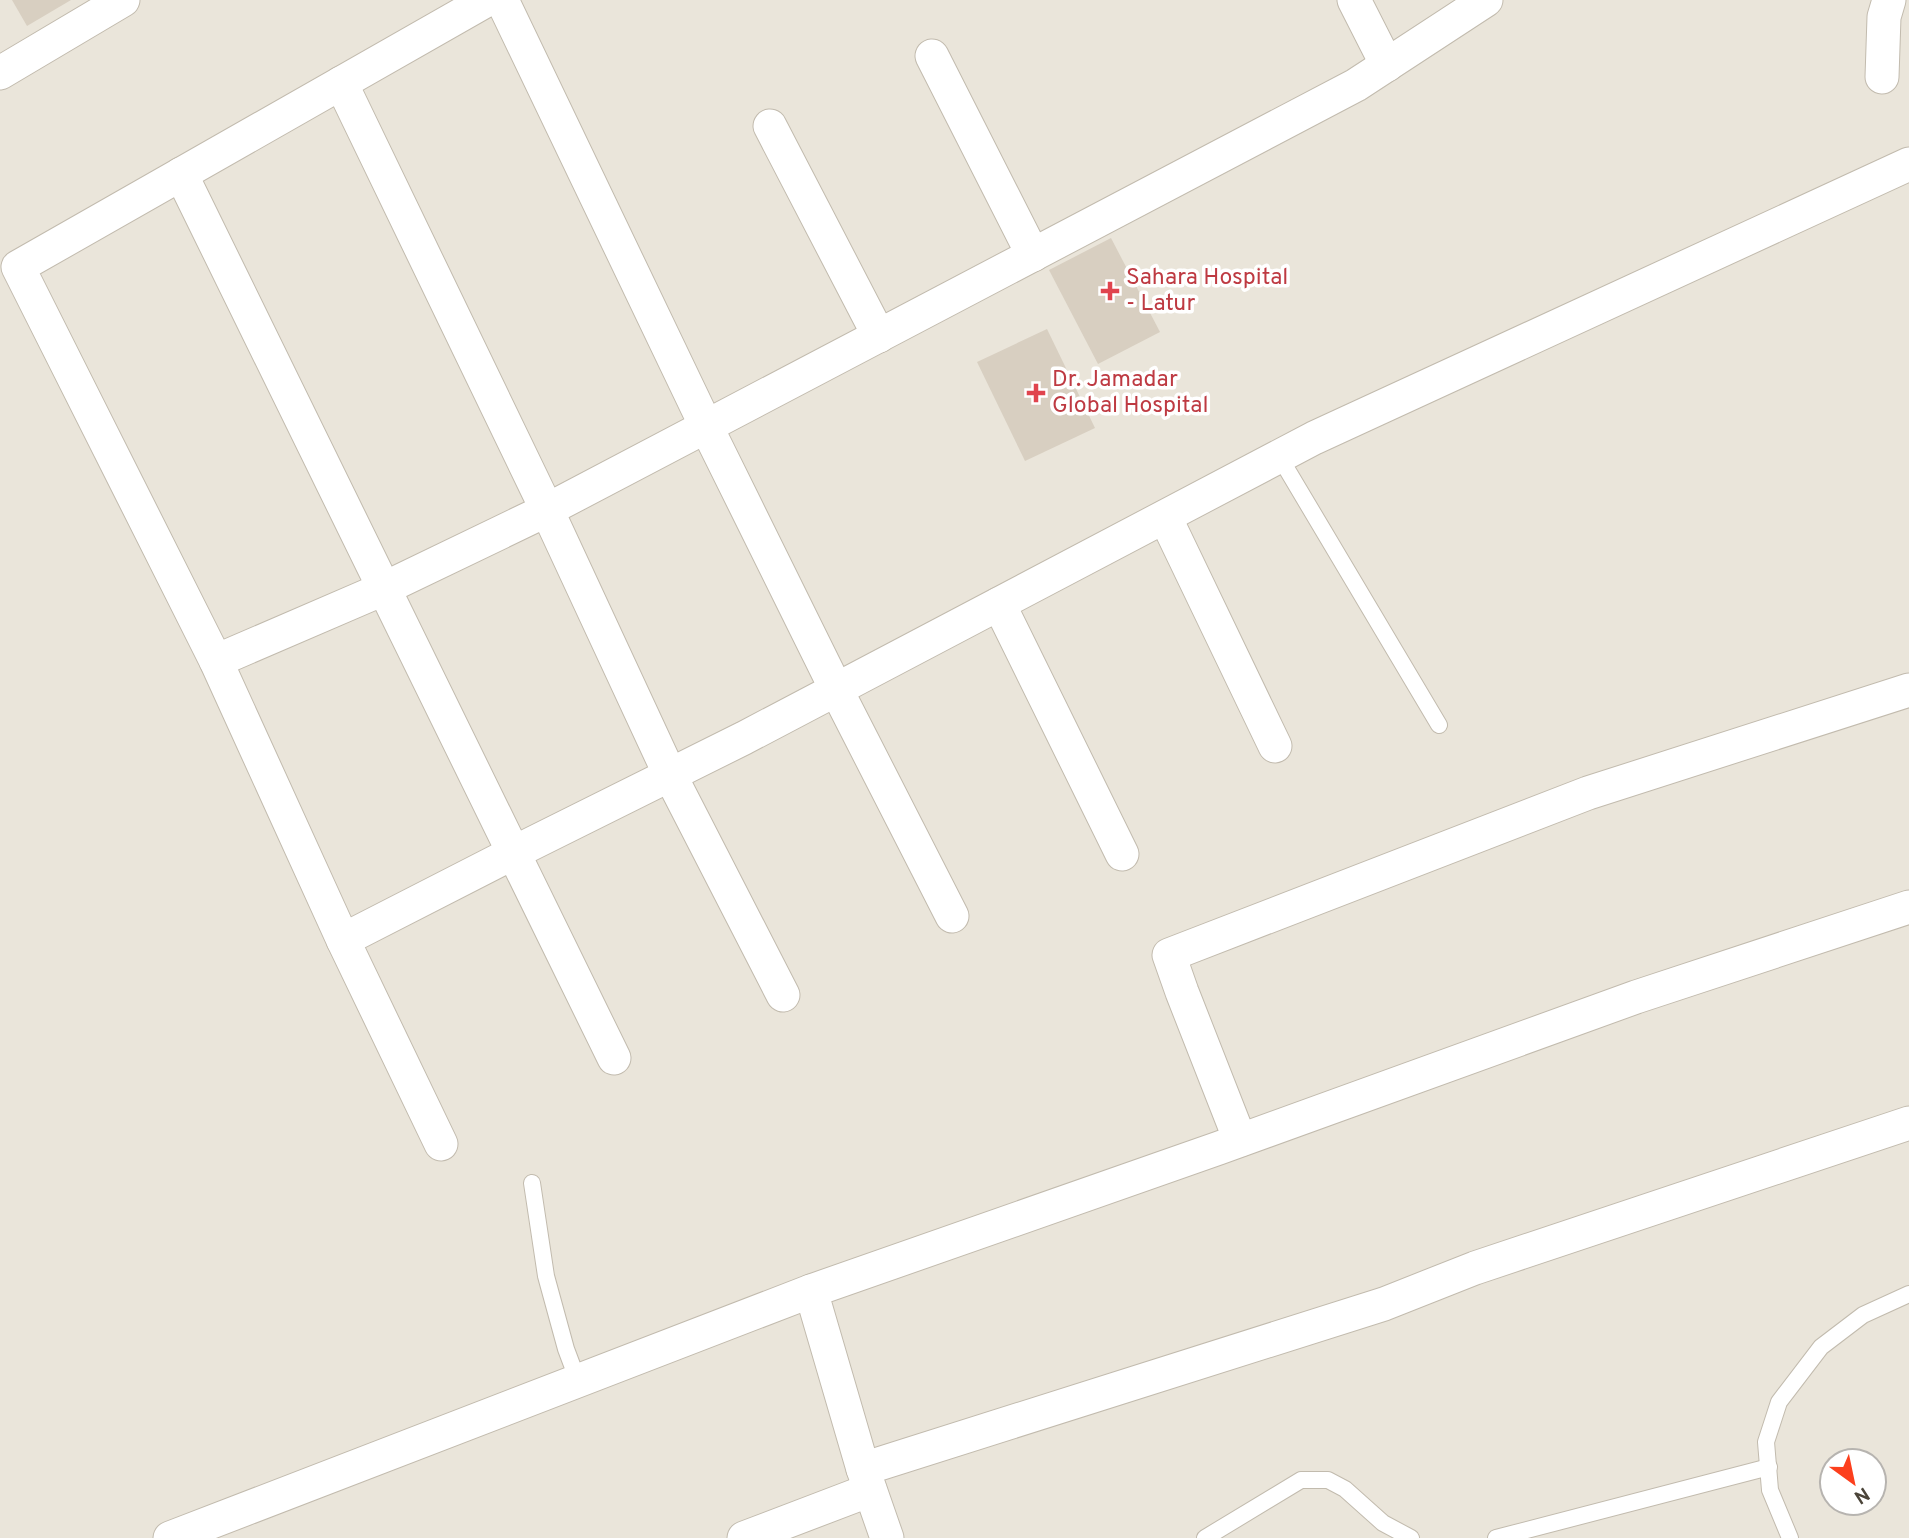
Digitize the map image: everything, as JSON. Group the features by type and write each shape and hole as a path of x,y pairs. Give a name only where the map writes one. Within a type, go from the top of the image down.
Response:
{"street":[{"path":"0,74 123,0"},
{"path":"441,1144 343,940 216,661 9,272 487,0"},
{"path":"502,0 706,426 952,916"},
{"path":"1354,0 1387,65"},
{"path":"216,661 383,589 547,510 1356,85 1486,0"},
{"path":"1882,77 1884,17 1889,0"},
{"path":"932,56 1033,256"},
{"path":"341,83 547,510 670,775 783,995"},
{"path":"769,126 879,336"},
{"path":"343,940 670,775 1314,438 1909,164"},
{"path":"181,174 614,1058"},
{"path":"1165,517 1275,746"},
{"path":"999,604 1122,854"},
{"path":"1240,1140 1169,955 1588,793 1909,690"},
{"path":"170,1538 811,1291 1636,997 1909,907"},
{"path":"744,1538 867,1480 1384,1304 1475,1268 1909,1123"},
{"path":"811,1291 887,1538"}],"lane":[{"path":"1279,456 1439,725"},
{"path":"532,1183 546,1276 566,1349 578,1381"},
{"path":"1790,1538 1770,1490 1766,1442 1779,1402 1821,1347 1863,1315 1909,1294"},
{"path":"1496,1538 1769,1467"},
{"path":"1205,1538 1301,1480 1328,1480 1345,1489 1382,1523 1411,1538"}],"shaded area":[{"path":"0,0 1909,0 1909,1538 0,1538"}],"building":[{"path":"12,0 71,0 27,26"},
{"path":"1111,238 1160,332 1098,364 1049,270"},
{"path":"1047,329 1095,428 1025,461 977,362"}],"place":[{"name":"Sahara Hospital - Latur","path":"1110,291"},
{"name":"Dr. Jamadar Global Hospital","path":"1036,393"}]}
